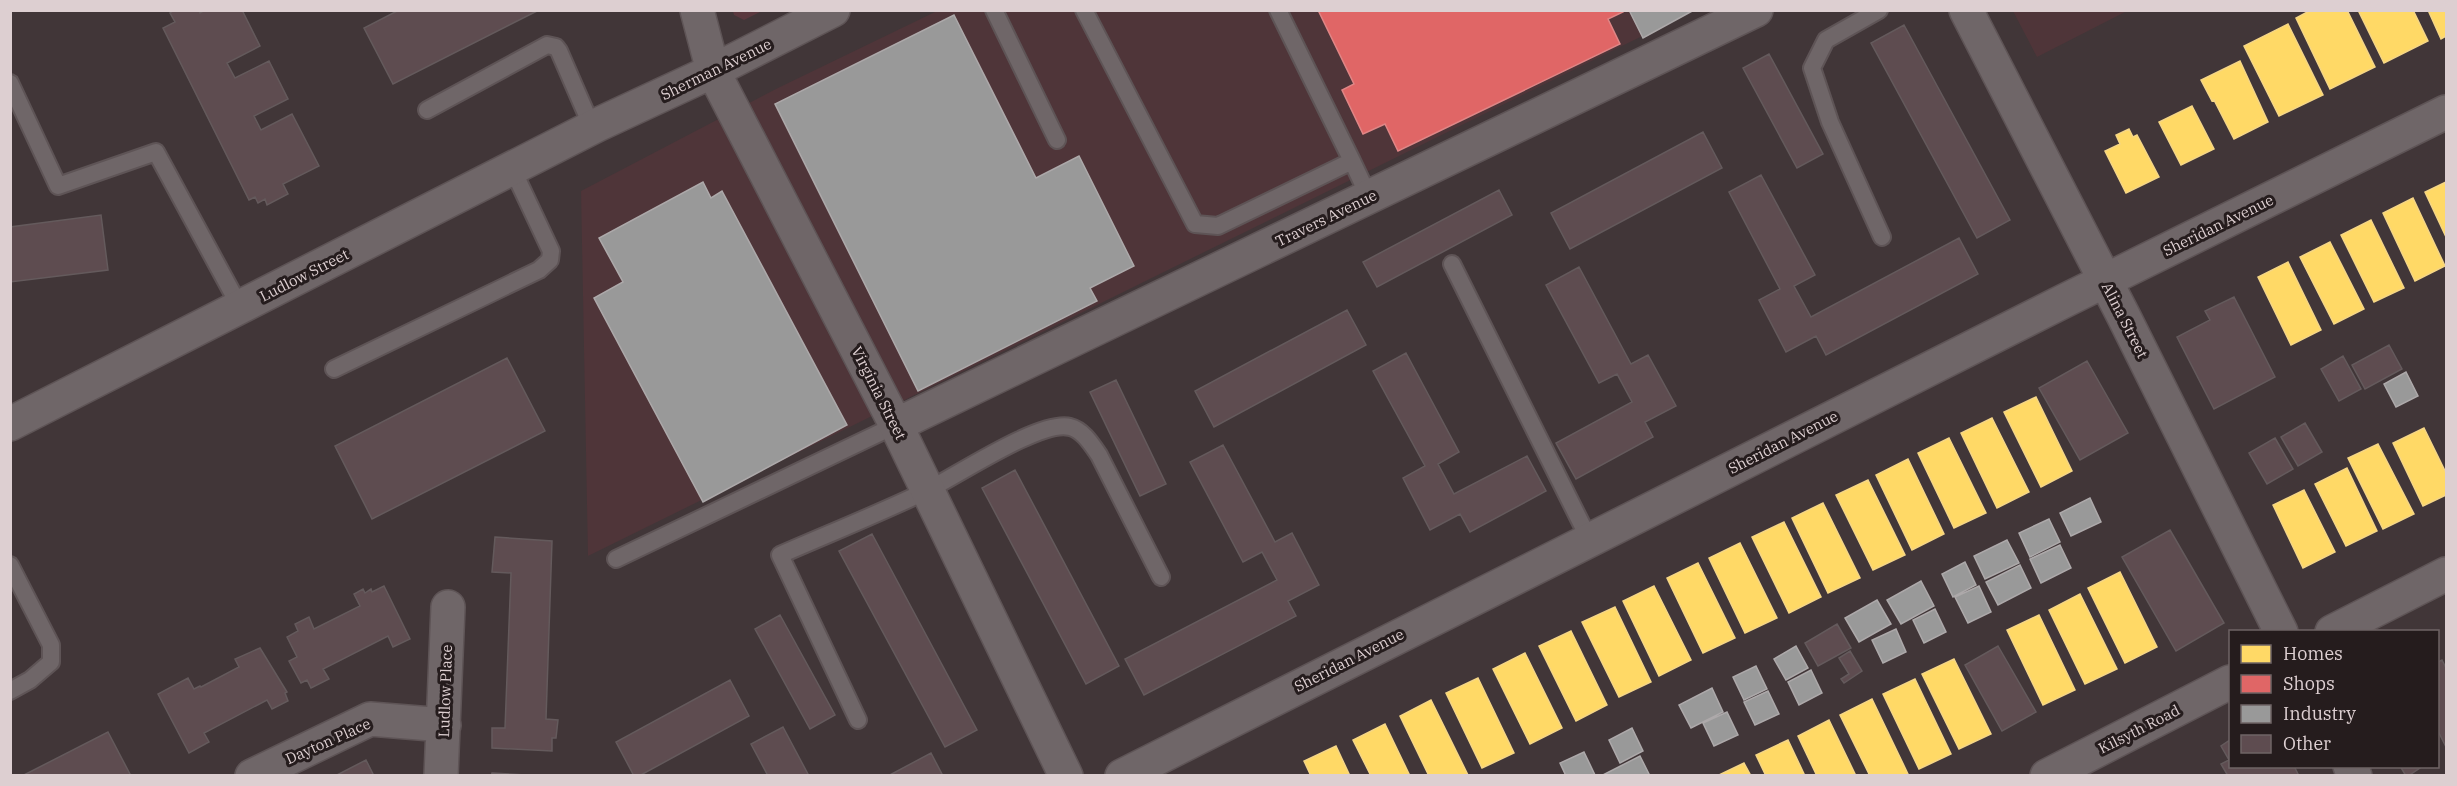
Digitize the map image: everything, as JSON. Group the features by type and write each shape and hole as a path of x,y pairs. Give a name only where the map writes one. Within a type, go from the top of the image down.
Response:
{"street":[{"name":"Virginia Street","path":"697,10 713,71 896,425 1066,776"},
{"name":"Sherman Avenue","path":"595,126 713,71 833,10"},
{"name":"Travers Avenue","path":"896,425 1756,10"},
{"name":"Alina Street","path":"1966,10 2105,280 2280,630"},
{"name":"Sheridan Avenue","path":"1122,776 2105,280 2446,112"},
{"name":"Ludlow Street","path":"10,424 595,126"},
{"path":"2336,630 2446,574"},
{"name":"Ludlow Place","path":"441,776 448,607"},
{"name":"Kilsyth Road","path":"2048,776 2229,683"},
{"name":"Dayton Place","path":"252,776 370,719 444,725"}],"lane":[{"path":"994,10 1057,140"},
{"path":"1084,10 1195,224 1218,226 1352,161"},
{"path":"1278,10 1369,197"},
{"path":"1879,10 1826,40 1812,68 1830,122 1882,237"},
{"path":"427,110 547,45 556,47 559,51 595,126"},
{"path":"10,83 58,186 156,152 240,307"},
{"path":"334,369 539,270 550,260 551,251 512,168"},
{"path":"1452,264 1589,539"},
{"path":"616,559 896,425"},
{"path":"858,720 780,555 927,490 975,462 1048,429 1070,426 1086,437 1099,455 1161,577"},
{"path":"10,565 51,645 51,662 30,680 10,691"}],"shaded area":[{"path":"733,10 762,11 744,20 734,15"},
{"path":"937,11 1693,11 588,556 581,191 778,88"},
{"path":"2013,11 2127,11 2037,57"}],"building: Homes":[{"path":"2311,10 2347,10 2375,67 2330,89 2296,18"},
{"path":"2358,10 2413,10 2428,41 2384,63"},
{"path":"2428,10 2446,10 2446,36 2441,39"},
{"path":"2288,24 2323,95 2279,116 2244,46"},
{"path":"2240,61 2268,122 2234,139 2201,80"},
{"path":"2192,106 2214,149 2181,165 2159,122"},
{"path":"2129,129 2133,137 2137,135 2159,177 2126,193 2105,151 2120,144 2116,135"},
{"path":"2446,182 2446,237 2425,192"},
{"path":"2413,198 2445,266 2415,281 2383,213"},
{"path":"2371,220 2404,288 2374,302 2341,235"},
{"path":"2330,242 2364,309 2334,324 2300,257"},
{"path":"2288,262 2321,330 2291,345 2258,277"},
{"path":"2036,397 2072,471 2041,487 2004,412"},
{"path":"1992,418 2029,492 1997,508 1961,433"},
{"path":"2424,428 2446,473 2446,495 2423,506 2393,443"},
{"path":"1949,438 1986,513 1954,528 1918,453"},
{"path":"2378,444 2414,514 2383,529 2348,458"},
{"path":"1908,459 1944,534 1912,550 1876,475"},
{"path":"2347,468 2377,531 2346,546 2315,484"},
{"path":"1868,480 1905,555 1873,570 1836,495"},
{"path":"2304,490 2335,552 2303,568 2273,505"},
{"path":"1823,503 1860,578 1828,593 1792,518"},
{"path":"1784,522 1821,597 1789,613 1752,537"},
{"path":"1740,543 1777,618 1745,633 1709,558"},
{"path":"1698,563 1735,638 1703,653 1667,578"},
{"path":"2120,572 2157,647 2125,663 2088,588"},
{"path":"1654,586 1691,660 1659,676 1623,601"},
{"path":"2080,594 2117,669 2085,684 2049,610"},
{"path":"1615,607 1651,682 1619,697 1582,622"},
{"path":"2039,615 2075,690 2043,705 2007,630"},
{"path":"1571,631 1607,705 1576,721 1539,646"},
{"path":"1525,653 1562,728 1530,744 1493,669"},
{"path":"1954,659 1991,734 1959,749 1922,674"},
{"path":"1478,678 1514,753 1482,768 1446,693"},
{"path":"1915,679 1951,754 1919,769 1883,694"},
{"path":"1872,699 1908,774 1906,776 1870,776 1840,715"},
{"path":"1431,700 1467,776 1429,776 1400,716"},
{"path":"1829,720 1856,776 1817,776 1798,736"},
{"path":"1385,724 1410,776 1371,776 1353,740"},
{"path":"1788,740 1805,776 1766,776 1756,755"},
{"path":"1336,746 1350,776 1311,776 1304,761"},
{"path":"1744,763 1751,776 1717,776"}],"building: Shops":[{"path":"1318,10 1622,10 1623,12 1608,19 1620,44 1398,151 1385,124 1363,134 1342,90 1354,84"}],"building: Industry":[{"path":"1629,10 1694,10 1643,38"},
{"path":"954,15 1036,178 1079,156 1134,266 1090,288 1097,301 918,391 775,104"},
{"path":"703,182 711,198 722,191 847,425 703,502 594,298 623,282 599,238"},
{"path":"2406,372 2418,396 2396,407 2384,384"},
{"path":"2090,498 2101,522 2071,536 2060,513"},
{"path":"2049,519 2060,542 2030,557 2019,533"},
{"path":"2007,540 2019,563 1985,579 1974,556"},
{"path":"2060,545 2071,568 2041,583 2030,559"},
{"path":"1965,562 1976,585 1953,597 1942,574"},
{"path":"2020,565 2031,588 1998,605 1986,582"},
{"path":"1921,581 1934,606 1901,624 1887,600"},
{"path":"1979,586 1991,612 1968,623 1955,597"},
{"path":"1877,600 1891,624 1859,642 1845,618"},
{"path":"1935,609 1946,632 1924,643 1913,620"},
{"path":"1896,629 1906,652 1883,663 1872,640"},
{"path":"1796,646 1808,668 1786,680 1774,659"},
{"path":"1756,666 1767,689 1744,700 1733,677"},
{"path":"1811,670 1822,693 1799,705 1788,682"},
{"path":"1712,688 1723,712 1691,728 1679,705"},
{"path":"1768,691 1779,714 1755,725 1744,702"},
{"path":"1727,712 1738,735 1714,746 1703,723"},
{"path":"1632,728 1643,751 1620,763 1609,740"},
{"path":"1584,752 1595,775 1566,776 1560,763"},
{"path":"1640,756 1650,776 1601,776"}],"building: Other":[{"path":"174,10 199,10 200,13 205,10 242,10 260,46 227,63 235,78 269,61 288,99 254,116 261,130 292,114 319,166 283,184 288,194 267,205 265,199 258,203 255,197 249,200 163,28 175,22 170,13"},
{"path":"399,10 539,10 393,84 364,28"},
{"path":"1904,25 2010,220 1977,238 1871,43"},
{"path":"1769,54 1823,154 1797,168 1743,68"},
{"path":"1703,132 1722,168 1570,249 1551,213"},
{"path":"1761,175 1815,275 1794,286 1811,317 1959,238 1978,274 1826,355 1816,336 1786,352 1759,300 1780,289 1729,192"},
{"path":"1499,190 1512,215 1377,287 1363,262"},
{"path":"101,215 108,270 10,282 10,227"},
{"path":"1579,267 1631,364 1648,355 1676,406 1645,422 1653,437 1576,479 1556,443 1632,402 1617,374 1599,383 1546,285"},
{"path":"2234,297 2275,377 2214,409 2177,337 2210,320 2205,311"},
{"path":"1347,310 1366,345 1214,427 1195,391"},
{"path":"2389,345 2402,369 2365,389 2352,365"},
{"path":"1406,353 1459,452 1438,464 1454,494 1527,456 1546,491 1470,532 1460,514 1430,530 1403,478 1425,466 1373,371"},
{"path":"2343,356 2361,389 2339,401 2321,369"},
{"path":"507,358 545,431 372,519 335,446"},
{"path":"2087,361 2128,433 2080,460 2039,388"},
{"path":"1116,380 1166,484 1140,496 1090,392"},
{"path":"2305,423 2322,452 2298,466 2281,437"},
{"path":"2275,438 2293,469 2267,484 2249,453"},
{"path":"1223,445 1275,542 1292,533 1319,585 1288,601 1296,616 1144,695 1125,659 1277,580 1262,552 1243,562 1190,462"},
{"path":"1015,470 1119,666 1086,684 982,488"},
{"path":"2170,530 2224,623 2176,651 2122,557"},
{"path":"872,534 977,730 945,747 839,551"},
{"path":"495,537 552,541 546,719 558,720 556,738 552,738 552,751 492,748 492,728 505,728 511,573 492,572"},
{"path":"384,586 410,639 393,647 388,636 323,669 329,679 311,688 307,680 301,683 289,661 297,657 287,637 298,631 295,624 309,617 314,629 360,606 354,594 363,589 365,593 371,589 372,592"},
{"path":"780,615 835,715 810,729 755,629"},
{"path":"1837,624 1851,648 1818,666 1805,643"},
{"path":"1998,646 2036,712 2002,731 1965,665"},
{"path":"260,648 287,692 285,693 288,701 272,709 267,700 204,733 209,742 189,753 158,694 188,678 194,689 201,687 239,667 235,659"},
{"path":"1850,651 1862,671 1844,683 1841,679 1849,674 1839,658"},
{"path":"2442,660 2446,668 2446,747 2439,733 2439,662"},
{"path":"730,680 749,716 639,776 634,776 616,742"},
{"path":"783,727 809,776 768,776 751,744"},
{"path":"108,732 131,776 22,776"},
{"path":"2229,741 2229,760 2221,746"},
{"path":"931,753 943,776 888,776"},
{"path":"366,760 374,776 337,775"},
{"path":"2229,760 2229,768 2295,768 2299,776 2228,776 2221,764"},
{"path":"2401,768 2420,768 2408,776"},
{"path":"492,773 544,776 491,776"}]}
